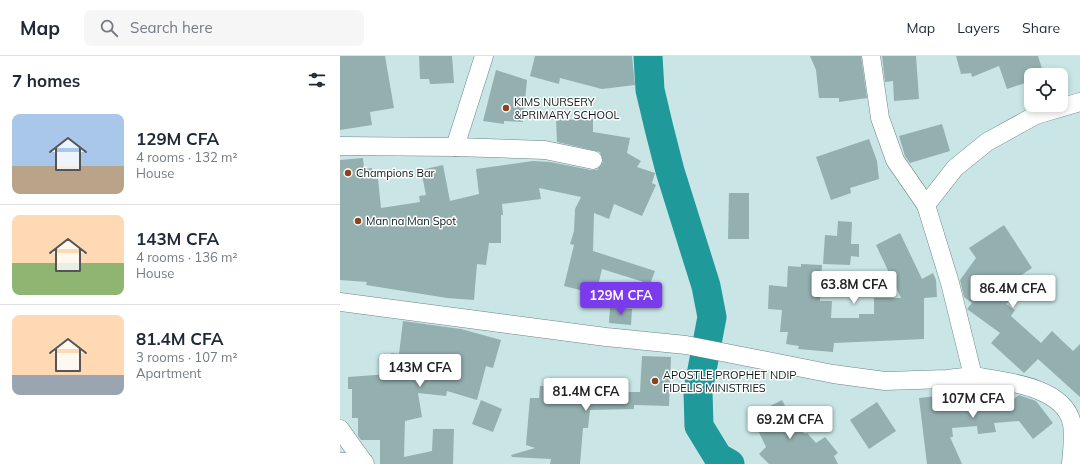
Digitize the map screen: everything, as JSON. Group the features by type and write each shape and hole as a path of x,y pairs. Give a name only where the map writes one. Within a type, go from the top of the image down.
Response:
{"street":[{"path":"455,147 484,56"},
{"path":"871,56 880,118 895,160 926,205 950,283 973,376"},
{"path":"926,205 955,168 987,142 1036,115 1080,102"},
{"path":"340,146 455,147 545,150 593,160"},
{"path":"340,302 598,336 686,345 833,374 885,381 973,376 1030,386 1052,397 1066,409 1072,424 1071,464"},
{"path":"340,429 365,463"},
{"path":"340,462 365,463"}],"building":[{"path":"340,56 385,56 394,108 370,112 372,125 340,130"},
{"path":"419,56 452,56 454,83 430,84 429,79 420,79"},
{"path":"535,56 632,56 635,85 602,89 560,78 559,84 530,76"},
{"path":"810,56 861,56 867,98 839,102 839,98 819,98 816,70"},
{"path":"882,56 916,56 919,99 894,101 893,81 885,82"},
{"path":"956,56 1038,56 1042,68 1024,68 1024,83 1007,89 999,66 972,77 971,73 961,74"},
{"name":"KIMS NURSERY &PRIMARY SCHOOL","path":"496,70 527,80 523,122 504,121 504,124 483,121"},
{"path":"593,119 593,132 630,138 627,153 641,161 637,167 655,173 652,183 656,185 642,216 614,204 609,219 594,213 593,251 655,271 650,284 602,269 596,294 564,286 574,245 570,244 574,231 575,209 581,197 539,188 541,199 502,204 503,215 501,215 501,243 489,243 486,265 477,264 474,300 447,298 366,285 367,282 340,280 340,160 363,158 364,169 372,168 373,179 378,179 381,208 420,202 419,196 426,195 421,170 443,165 450,201 479,194 476,169 533,161 550,162 597,170 603,162 600,152 557,142 556,120"},
{"path":"942,124 950,151 910,163 905,156 899,136"},
{"path":"869,139 877,161 879,179 850,188 851,193 831,200 816,157"},
{"path":"729,193 749,193 749,239 728,239"},
{"path":"838,221 852,222 851,244 859,244 859,257 851,256 850,265 823,264 825,235 837,236"},
{"path":"1004,225 1032,268 1005,286 1014,296 1006,304 1015,310 1011,316 1041,343 1052,331 1073,351 1080,344 1080,397 1038,359 1024,373 991,343 1000,333 967,309 972,303 964,297 960,280 976,258 969,248"},
{"path":"900,233 922,279 933,273 936,280 937,297 924,298 924,339 834,343 833,352 798,349 799,346 786,344 788,332 780,332 782,310 768,309 769,285 787,287 788,266 801,267 801,264 822,265 820,301 832,301 831,318 859,318 859,314 874,314 874,298 901,298 876,245"},
{"path":"610,308 632,309 631,325 609,323"},
{"path":"403,321 461,329 501,340 493,368 486,366 477,400 447,391 446,396 418,393 422,417 405,421 404,457 432,451 433,429 454,429 453,464 380,464 380,440 361,440 358,436 358,418 352,418 352,389 348,389 348,377 389,374 391,353 399,354"},
{"path":"642,356 671,357 669,406 634,405 634,409 590,410 588,428 583,428 580,464 550,464 551,459 512,457 511,455 535,448 526,445 530,398 539,398 540,386 588,387 588,392 640,392"},
{"path":"993,390 1003,392 1005,406 1019,395 1036,401 1053,423 1033,439 1019,421 994,423 996,432 978,434 977,426 952,428 953,437 950,437 962,464 927,464 919,398"},
{"path":"481,400 502,409 493,432 472,424"},
{"path":"782,400 793,422 805,434 807,433 816,443 825,437 838,453 834,456 838,464 769,464 759,454 766,447 751,416"},
{"path":"877,402 896,431 869,449 850,420"}],"waterway":[{"path":"648,56 650,90 659,128 670,171 706,286 712,317 698,391 699,426 718,457 730,464"}],"place":[{"name":"KIMS NURSERY &PRIMARY SCHOOL","path":"506,108"},
{"name":"Champions Bar","path":"348,173"},
{"name":"Man na Man Spot","path":"358,221"},
{"name":"APOSTLE PROPHET NDIP FIDELIS MINISTRIES","path":"655,381"}]}
